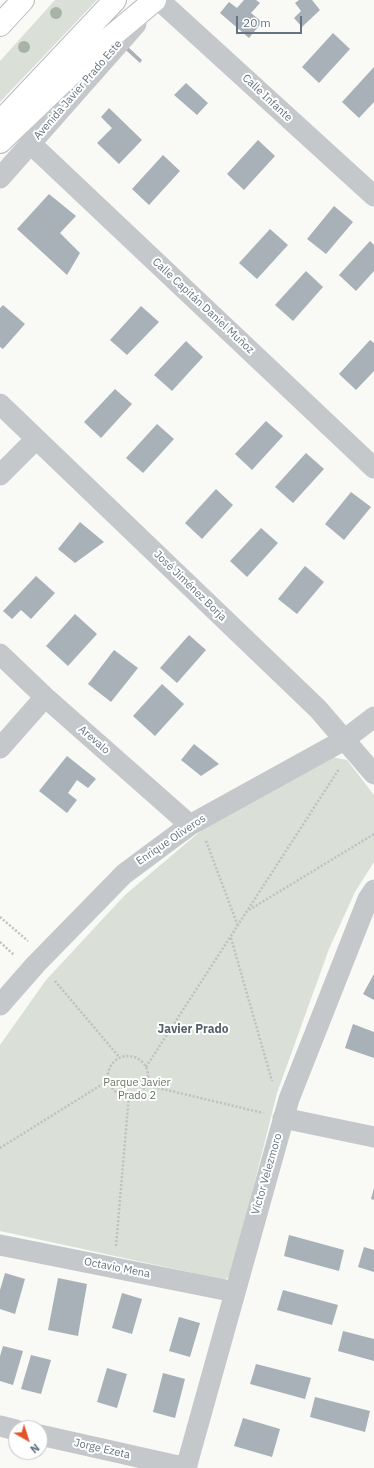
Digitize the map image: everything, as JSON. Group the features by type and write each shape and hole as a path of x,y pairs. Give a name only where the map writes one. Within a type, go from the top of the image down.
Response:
{"highway":[{"path":"0,24 23,0"},
{"path":"0,122 115,0"},
{"path":"0,142 101,45 155,0"}],"street":[{"name":"Avenida Javier Prado Este","path":"0,178 119,44 155,0"},
{"name":"Calle Infante","path":"159,0 374,196"},
{"name":"Calle Capitán Daniel Muñoz","path":"31,144 374,468"},
{"name":"José Jiménez Borja","path":"0,404 318,709 374,774"},
{"path":"0,475 36,439"},
{"name":"Arevalo","path":"0,654 45,697 190,825"},
{"path":"0,748 45,697"},
{"name":"Enrique Oliveros","path":"0,1005 36,964 124,874 190,825 348,745 374,717"},
{"name":"Víctor Velezmoro","path":"186,1468 286,1109 368,899 374,890"},
{"path":"286,1109 374,1137"},
{"name":"Octavio Mena","path":"0,1245 235,1292"},
{"name":"Jorge Ezeta","path":"48,1437 186,1468"}],"path":[{"path":"146,1067 238,926 348,745"},
{"path":"247,911 374,834"},
{"path":"205,840 238,926"},
{"path":"0,916 28,942"},
{"path":"146,1085 286,1109 283,1097 271,1080 231,937"},
{"path":"0,942 16,956"},
{"path":"55,981 120,1058"},
{"path":"126,1056 138,1058 146,1067 148,1073 146,1085 135,1094 129,1095 116,1091 109,1080 111,1066 120,1058 126,1056"},
{"path":"0,1148 109,1080"},
{"path":"114,1268 129,1095"}],"green space":[{"path":"55,0 97,0 0,102 0,61"},
{"name":"Parque Javier Prado 2","path":"332,757 347,760 374,795 374,862 355,892 329,949 277,1093 232,1273 225,1280 0,1231 0,1045 46,980 125,895 203,829"}],"building":[{"path":"244,0 256,0 260,3 251,13 262,22 249,38 220,13 229,2 237,8"},
{"path":"299,0 312,0 320,10 302,27 294,18 301,11 295,3"},
{"path":"105,31 114,34 142,60 140,63"},
{"path":"333,33 350,49 319,83 302,67"},
{"path":"374,67 374,102 359,118 342,102"},
{"path":"186,83 208,103 197,115 174,95"},
{"path":"109,108 142,140 119,164 97,143 112,128 101,117"},
{"path":"258,140 275,156 244,190 227,174"},
{"path":"163,155 180,171 149,205 132,189"},
{"path":"49,194 76,216 60,233 80,253 67,275 17,229"},
{"path":"334,206 353,222 326,254 307,239"},
{"path":"270,229 288,245 257,279 239,263"},
{"path":"370,241 374,245 374,271 356,291 339,275"},
{"path":"306,271 323,287 293,321 275,305"},
{"path":"3,305 25,324 3,349 0,347 0,308"},
{"path":"141,306 159,322 127,355 110,340"},
{"path":"370,340 374,343 374,371 356,390 339,374"},
{"path":"186,341 203,357 172,391 154,375"},
{"path":"115,389 132,404 101,438 84,422"},
{"path":"266,421 283,436 252,470 235,454"},
{"path":"157,424 174,439 143,473 126,458"},
{"path":"306,453 324,469 293,503 275,487"},
{"path":"216,489 233,505 202,539 185,523"},
{"path":"351,492 371,507 344,540 325,524"},
{"path":"80,522 104,542 75,563 58,549"},
{"path":"261,528 278,543 247,577 230,561"},
{"path":"305,566 324,582 297,614 278,599"},
{"path":"36,576 55,593 31,619 21,610 12,619 3,611"},
{"path":"75,614 97,634 68,666 46,646"},
{"path":"189,635 206,650 177,683 160,668"},
{"path":"114,650 138,668 111,702 88,684"},
{"path":"162,684 184,704 155,736 133,716"},
{"path":"194,744 219,764 201,776 181,760"},
{"path":"67,756 96,779 88,788 77,780 68,793 77,800 67,813 39,791"},
{"path":"374,974 374,1000 363,994"},
{"path":"353,1024 374,1032 374,1058 345,1048"},
{"path":"374,1188 374,1200 371,1199"},
{"path":"289,1235 344,1250 339,1271 284,1256"},
{"path":"364,1247 374,1250 374,1272 358,1267"},
{"path":"5,1273 25,1279 15,1314 0,1309 0,1290"},
{"path":"58,1278 87,1284 78,1336 48,1330"},
{"path":"283,1290 338,1305 332,1325 277,1310"},
{"path":"122,1293 142,1299 132,1334 112,1328"},
{"path":"179,1317 200,1323 190,1357 169,1351"},
{"path":"343,1331 374,1339 374,1361 338,1351"},
{"path":"3,1346 23,1351 13,1385 0,1381 0,1356"},
{"path":"31,1355 51,1360 41,1394 21,1389"},
{"path":"256,1364 311,1378 305,1399 250,1384"},
{"path":"107,1368 127,1374 117,1408 97,1402"},
{"path":"163,1373 185,1379 175,1418 153,1412"},
{"path":"315,1397 370,1411 365,1432 310,1417"},
{"path":"243,1418 280,1429 272,1457 234,1446"}],"district":[{"name":"Javier Prado","path":"193,1030"}]}
